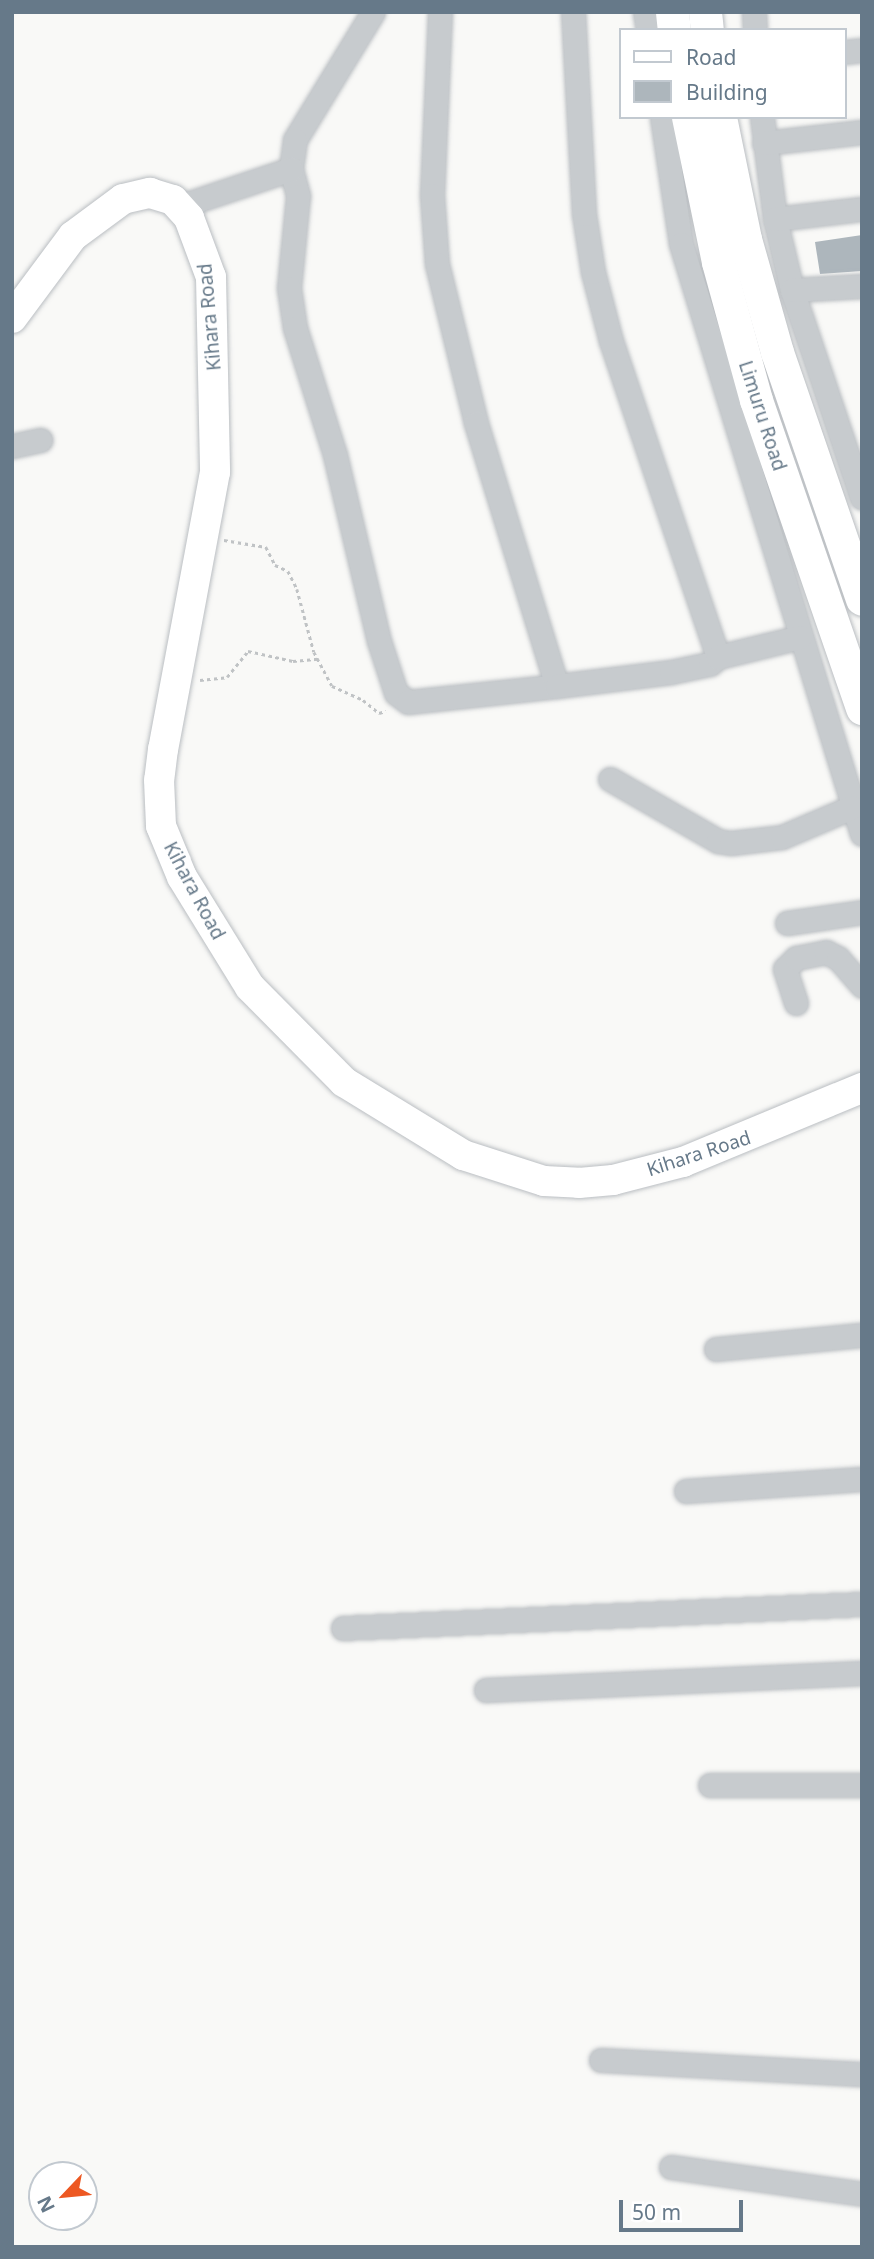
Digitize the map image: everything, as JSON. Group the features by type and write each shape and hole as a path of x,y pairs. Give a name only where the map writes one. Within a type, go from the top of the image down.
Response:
{"highway":[{"name":"Limuru Road","path":"688,119 718,262 756,400 862,708"},
{"name":"Limuru Road","path":"720,119 745,239 773,339 862,599"}],"main road":[{"path":"12,318 74,236 96,216 122,199 150,193 181,206"},
{"name":"Kihara Road","path":"181,206 204,251 214,307 215,472 175,678 159,780 160,812 169,849 182,877 250,987 277,1018 344,1083 390,1114 463,1155 544,1181 579,1183 613,1180 683,1162 862,1088"}],"street":[{"path":"373,12 301,127 291,169 298,196 289,288 295,328 335,455 379,641 396,693 416,704 671,673 710,664 718,657 800,638"},
{"path":"440,12 432,195 437,264 476,423 557,685"},
{"path":"573,12 584,214 593,272 611,341 718,657"},
{"path":"662,119 681,244 862,834"},
{"path":"762,119 775,219 792,290 862,498"},
{"path":"764,143 862,132"},
{"path":"181,206 291,169"},
{"path":"775,219 862,209"},
{"path":"792,290 862,286"},
{"path":"12,446 40,440"},
{"path":"610,779 718,841 731,843 782,837 852,807"},
{"path":"787,923 862,912"},
{"path":"796,1003 785,969 796,958 826,952 838,958 862,986"},
{"path":"716,1349 862,1335"},
{"path":"686,1491 862,1479"},
{"path":"343,1628 862,1604"},
{"path":"486,1690 862,1673"},
{"path":"710,1785 862,1785"},
{"path":"601,2060 862,2074"},
{"path":"671,2167 862,2194"}],"path":[{"path":"204,536 266,547 275,565 288,571 297,589 318,659 332,686 363,700 379,713 416,704"},
{"path":"175,678 227,677 248,651 293,661 318,659"}],"building":[{"path":"862,235 862,271 820,274 815,242"}]}
